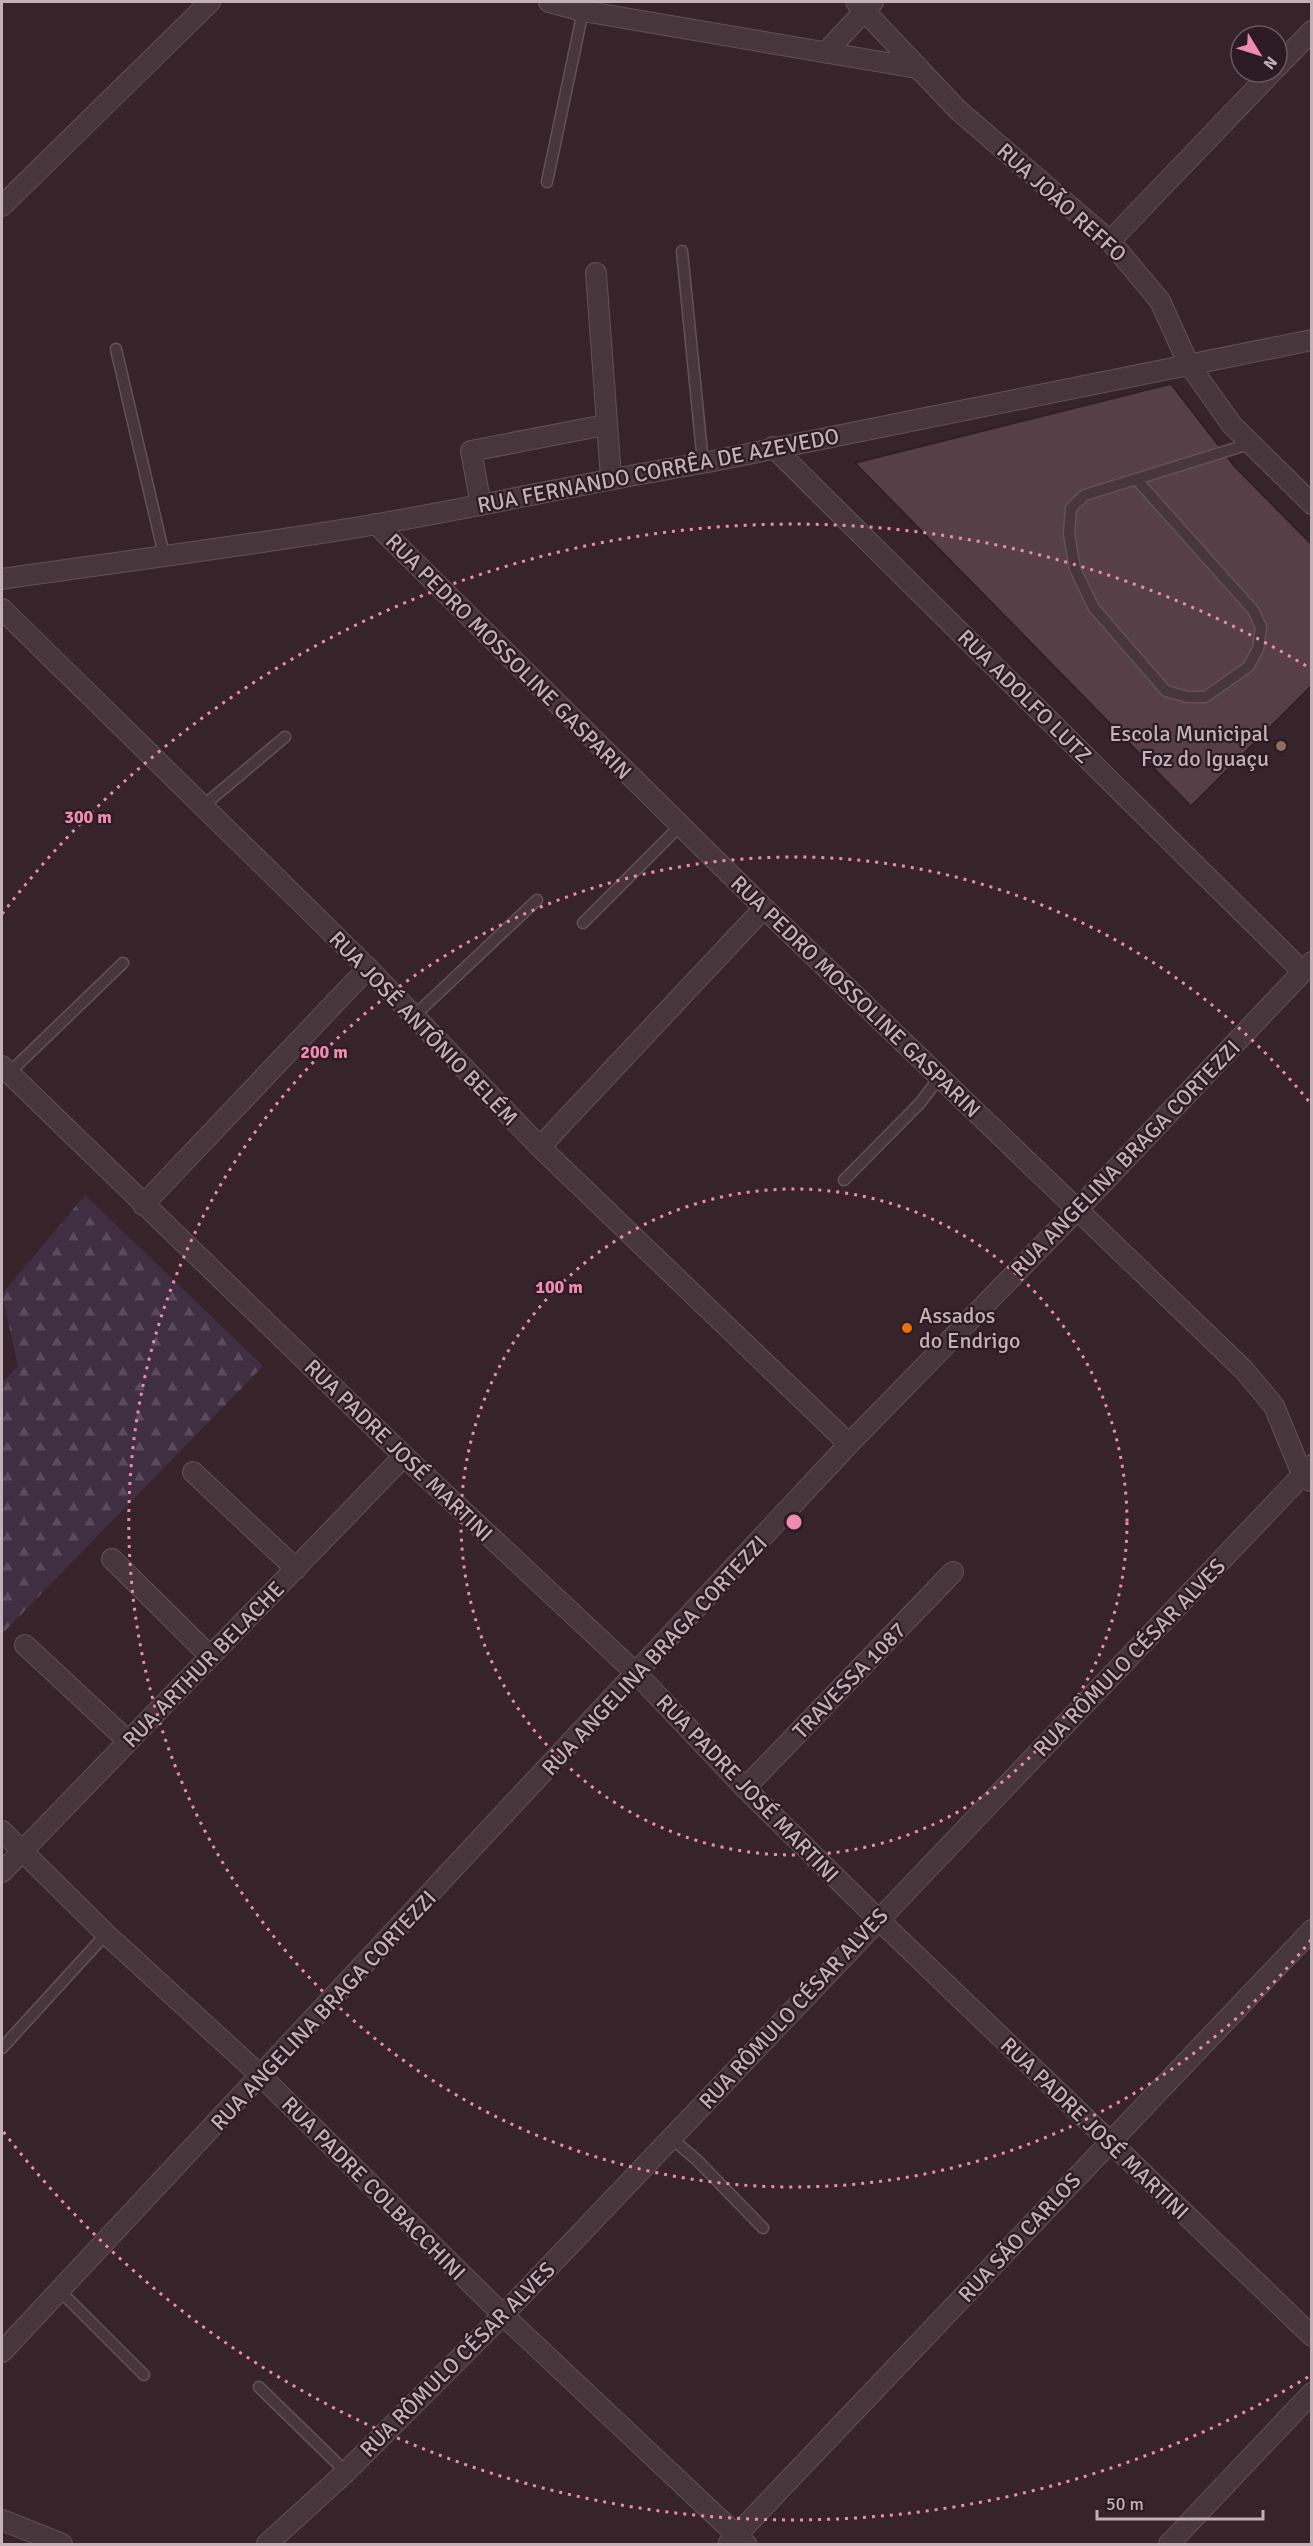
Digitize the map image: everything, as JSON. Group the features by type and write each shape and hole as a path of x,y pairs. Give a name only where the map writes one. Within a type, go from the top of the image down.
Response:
{"street":[{"path":"2,206 210,2"},
{"path":"549,2 583,11 917,68"},
{"path":"826,52 864,4"},
{"name":"RUA JOÃO REFFO","path":"864,4 917,68 958,110 1110,241 1160,301 1188,363 1232,425 1311,504"},
{"path":"1289,54 1311,31"},
{"path":"1110,241 1260,84"},
{"path":"596,273 605,425 611,478"},
{"name":"RUA FERNANDO CORRÊA DE AZEVEDO","path":"2,579 376,524 611,478 703,463 1188,363 1311,340"},
{"path":"480,505 471,451 605,425"},
{"name":"RUA ADOLFO LUTZ","path":"773,447 1307,966"},
{"name":"RUA PEDRO MOSSOLINE GASPARIN","path":"376,524 764,908 1244,1370 1274,1406 1308,1474"},
{"name":"RUA JOSÉ ANTÔNIO BELÉM","path":"2,609 368,968 540,1147 849,1444"},
{"path":"540,1147 764,908"},
{"name":"RUA ANGELINA BRAGA CORTEZZI","path":"2,2352 637,1674 849,1444 1078,1209 1307,966"},
{"path":"143,1205 368,968"},
{"name":"RUA PADRE JOSÉ MARTINI","path":"5,1069 405,1456 637,1674 745,1788 878,1919 1311,2336"},
{"name":"RUA ARTHUR BELACHE","path":"2,1872 405,1456"},
{"path":"193,1472 296,1569"},
{"name":"RUA RÔMULO CÉSAR ALVES","path":"267,2544 346,2472 503,2315 878,1919 1308,1474"},
{"path":"112,1559 210,1656"},
{"name":"TRAVESSA 1087","path":"745,1788 953,1572"},
{"path":"25,1645 128,1741"},
{"name":"RUA PADRE COLBACCHINI","path":"2,1831 106,1934 261,2076 503,2315 737,2541"},
{"name":"RUA SÃO CARLOS","path":"737,2541 1109,2141 1311,1930"},
{"path":"1169,2544 1311,2393"},
{"path":"2,2520 40,2540 62,2544"}],"lane":[{"path":"547,182 583,11"},
{"path":"682,251 703,463"},
{"path":"116,349 164,555"},
{"path":"1136,479 1253,609 1261,627 1258,649 1248,667 1205,697 1188,697 1166,692 1095,608 1075,569 1069,534 1071,508 1085,495 1136,479 1249,444"},
{"path":"203,806 285,737"},
{"path":"583,923 680,826"},
{"path":"414,1016 537,900"},
{"path":"5,1069 123,963"},
{"path":"843,1180 920,1103 940,1077"},
{"path":"2,2048 106,1934"},
{"path":"671,2138 697,2160 763,2228"},
{"path":"59,2290 144,2375"},
{"path":"259,2387 346,2472"}],"green space":[{"path":"85,1195 263,1366 2,1634 2,1383 18,1366 2,1294"}],"building":[{"path":"1171,384 1235,467 1312,545 1312,685 1191,806 855,463"}],"place":[{"name":"Escola Municipal Foz do Iguaçu","path":"1281,746"},
{"name":"Assados do Endrigo","path":"907,1328"}]}
